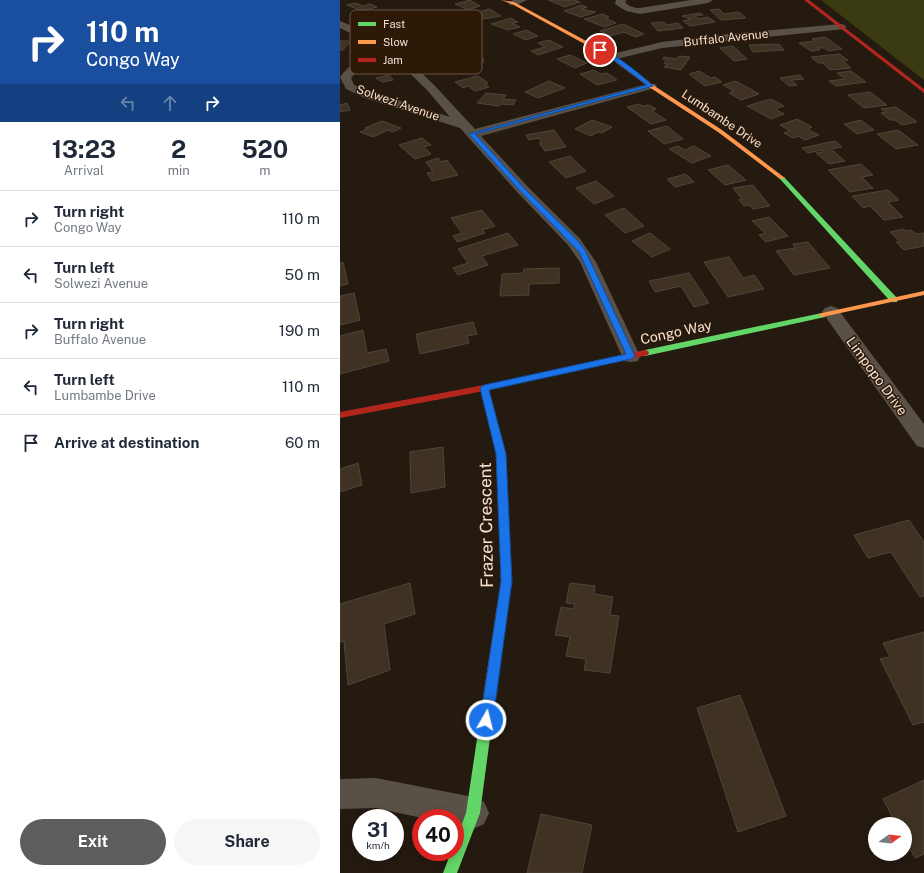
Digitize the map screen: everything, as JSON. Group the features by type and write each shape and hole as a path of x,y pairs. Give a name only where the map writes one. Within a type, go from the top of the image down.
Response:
{"street":[{"name":"Lumbambe Drive","path":"503,0 518,2 612,57 651,86 720,131 781,176 894,300"},
{"path":"622,0 620,1 620,4 623,7 632,11 640,11 707,0"},
{"path":"806,0 924,91"},
{"name":"Solwezi Avenue","path":"340,24 350,29"},
{"name":"Buffalo Avenue","path":"612,57 662,45 728,37 841,27"},
{"name":"Solwezi Avenue","path":"350,72 345,78 350,87 468,129"},
{"name":"Solwezi Avenue","path":"417,74 582,252 631,356"},
{"path":"468,129 651,86"},
{"name":"Congo Way","path":"340,415 484,388 924,293"},
{"name":"Limpopo Drive","path":"831,312 924,440"},
{"name":"Frazer Crescent","path":"450,873 473,813 506,581 501,454 484,388"},
{"path":"340,794 376,793 473,813"}],"shaded area":[{"path":"821,0 924,0 924,80"}],"building":[{"path":"470,0 480,6 468,10 455,4"},
{"path":"548,0 574,0 580,2 565,7"},
{"path":"355,3 363,6 370,4 377,7 360,10 347,5"},
{"path":"581,5 587,7 581,9 596,12 581,17 564,11"},
{"path":"490,9 501,16 483,19 482,11"},
{"path":"719,9 724,14 739,12 746,18 721,20 710,10"},
{"path":"700,13 703,15 695,16 699,19 708,17 715,22 690,26 683,21 691,19 682,16"},
{"path":"603,14 609,17 605,18 616,23 604,27 584,19"},
{"path":"511,18 518,22 512,23 520,27 508,30 491,24"},
{"path":"664,22 666,25 678,23 683,28 658,31 651,23"},
{"path":"623,24 644,34 635,37 624,32 610,36 600,31"},
{"path":"526,30 538,36 526,40 513,34"},
{"path":"825,37 842,49 829,51 824,48 818,48 820,50 811,51 799,43 815,41 812,39"},
{"path":"549,40 563,47 538,55 531,51 545,47 538,43"},
{"path":"340,41 350,41 343,50 340,50"},
{"path":"749,45 780,45 784,50 753,52"},
{"path":"733,46 747,59 734,61 720,48"},
{"path":"839,54 848,60 843,61 851,68 830,70 823,63 818,63 811,57"},
{"path":"570,55 587,63 575,68 557,59"},
{"path":"679,56 690,57 681,70 664,67 667,64 664,63 667,60 663,59 664,57 677,59"},
{"path":"594,70 601,74 607,73 617,80 597,85 580,74"},
{"path":"699,71 711,78 715,77 722,82 705,86 689,74"},
{"path":"851,71 866,82 836,86 829,81 845,79 837,73"},
{"path":"389,75 393,80 382,82 376,78"},
{"path":"800,75 804,79 791,80 797,85 789,86 780,78"},
{"path":"478,76 488,83 485,84 489,87 475,91 468,86 463,88 455,82"},
{"path":"549,81 565,88 538,98 525,92"},
{"path":"736,81 759,94 741,100 729,93 734,91 723,85"},
{"path":"870,92 887,105 864,108 848,95"},
{"path":"486,93 506,95 503,99 516,100 513,105 501,104 499,106 477,103"},
{"path":"771,99 784,106 775,109 784,114 771,119 747,106"},
{"path":"347,103 350,110 340,112 340,105"},
{"path":"639,104 643,106 649,105 656,109 652,111 666,120 651,124 627,107"},
{"path":"896,107 917,122 902,125 895,120 890,120 881,113 886,112 881,109"},
{"path":"797,119 812,127 807,129 819,135 805,140 798,136 793,138 784,133 790,131 780,125"},
{"path":"592,120 612,127 602,133 598,132 591,136 575,129"},
{"path":"861,120 874,130 857,134 844,124"},
{"path":"382,121 401,128 393,132 388,130 373,137 360,132 367,129 365,128"},
{"path":"667,126 683,139 664,144 648,131"},
{"path":"554,130 566,147 545,151 539,143 542,143 539,138 529,140 526,135"},
{"path":"898,130 918,145 896,149 877,134"},
{"path":"422,138 431,145 424,147 431,154 415,159 399,145"},
{"path":"835,141 842,147 831,149 845,161 829,164 816,153 823,152 822,150 808,153 802,148"},
{"path":"678,146 685,150 694,146 711,156 692,163 669,149"},
{"path":"570,156 586,171 566,178 549,162"},
{"path":"438,158 441,162 447,160 458,175 432,181 427,173 433,172 426,162"},
{"path":"861,164 873,175 862,177 873,188 850,192 828,170"},
{"path":"728,165 746,180 725,185 708,170"},
{"path":"686,174 694,182 675,187 667,179"},
{"path":"596,181 614,196 594,204 576,188"},
{"path":"753,185 770,206 753,209 750,205 744,206 739,200 742,199 733,188"},
{"path":"888,190 899,200 888,202 903,217 884,220 870,206 863,208 852,196"},
{"path":"624,208 644,226 625,233 605,215"},
{"path":"482,210 495,226 482,230 485,233 457,242 453,236 462,233 451,218"},
{"path":"769,217 788,236 766,242 759,235 765,233 752,221"},
{"path":"904,229 905,231 911,230 916,234 924,233 924,246 904,250 896,242 900,242 890,232"},
{"path":"508,233 518,245 482,256 488,265 458,275 453,268 468,263 458,249"},
{"path":"650,233 670,249 652,257 632,241"},
{"path":"808,242 830,268 794,275 776,251 795,248 793,244"},
{"path":"729,257 743,278 754,275 764,289 728,297 704,262"},
{"path":"343,262 348,284 340,286 340,263"},
{"path":"559,268 559,283 529,284 529,295 500,296 502,274 523,273 524,269"},
{"path":"689,273 709,303 694,307 681,286 655,292 649,281"},
{"path":"354,293 360,320 340,325 340,296"},
{"path":"473,322 477,334 467,336 469,343 420,354 416,334"},
{"path":"363,330 367,353 386,349 389,361 340,374 340,336"},
{"path":"443,447 445,487 411,493 410,452"},
{"path":"358,463 362,485 340,492 340,469"},
{"path":"909,520 924,542 924,596 920,597 891,552 868,558 854,535"},
{"path":"410,583 415,614 384,624 390,670 348,685 344,641 340,642 340,604"},
{"path":"570,583 595,586 594,594 613,597 610,615 619,616 610,673 584,670 586,659 566,656 570,637 555,635 561,607 573,609 575,604 566,603"},
{"path":"924,632 924,723 913,725 880,659 890,657 883,643"},
{"path":"740,695 786,816 738,832 697,708"},
{"path":"924,780 924,854 915,858 912,853 912,817 892,817 883,799"},
{"path":"541,814 592,825 582,873 527,873"}],"traffic: fast":[{"path":"782,178 894,300"},
{"path":"645,353 822,315"},
{"path":"450,873 473,813 491,685"}],"traffic: slow":[{"path":"503,0 513,3 612,57 651,86 720,131 782,178"},
{"path":"822,315 924,293"},
{"path":"484,388 501,454 506,581 491,685"}],"traffic: jam":[{"path":"806,0 924,91"},
{"path":"340,415 484,388 645,353"}],"route":[{"path":"486,720 506,581 501,454 484,388 631,356 582,252 472,134 651,86 612,57 600,50"}]}
